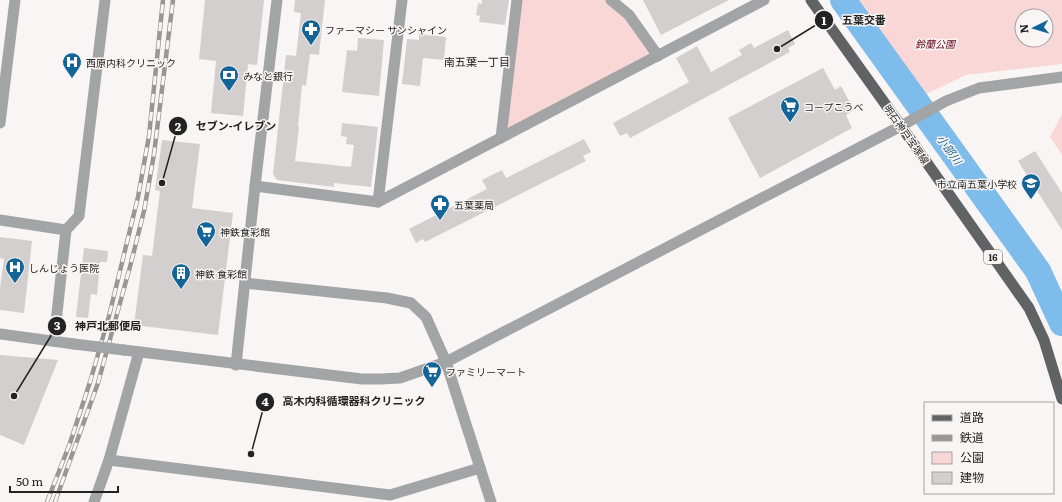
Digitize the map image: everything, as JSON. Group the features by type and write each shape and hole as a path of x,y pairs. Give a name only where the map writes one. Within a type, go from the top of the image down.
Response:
{"main road":[{"name":"明石神戸宝塚線","path":"811,0 906,123 1029,308 1044,340 1062,398"}],"street":[{"path":"0,123 15,0"},
{"path":"54,341 66,230 79,216 105,0"},
{"path":"236,365 277,0"},
{"path":"378,202 402,0"},
{"path":"501,138 517,0"},
{"path":"612,0 629,15 658,56"},
{"path":"255,186 378,202 764,0"},
{"path":"0,334 236,365 362,379 400,378 446,362 946,101 979,88 1062,77"},
{"path":"0,220 66,230"},
{"path":"245,283 387,298 411,303 426,317 446,362 491,502"},
{"path":"94,502 109,460 139,352"},
{"path":"109,460 390,495 480,468"}],"green space":[{"path":"517,0 611,0 658,56 501,138"},
{"name":"鈴蘭公園","path":"851,0 1062,0 1062,64 966,75 922,96 862,17"},
{"path":"1062,114 1062,155 1050,137"}],"building":[{"path":"205,0 264,0 257,65 248,64 243,116 211,113 216,61 199,59"},
{"path":"295,0 325,0 319,55 310,54 306,86 302,85 295,161 351,167 354,145 346,144 347,137 341,136 342,123 378,127 371,187 334,183 334,187 277,180 273,174 286,55 296,56 301,13 294,12"},
{"path":"482,0 509,0 505,25 479,22 480,16 476,15 478,3 482,4"},
{"path":"643,0 729,0 661,35"},
{"path":"788,30 795,44 788,48 790,52 630,138 627,133 620,136 613,123 689,82 676,58 697,46 711,72 742,55 739,50 751,43 754,48"},
{"path":"419,34 446,37 444,60 423,58 420,86 402,84 407,39 419,40"},
{"path":"358,38 384,40 379,96 342,92 347,50 357,51"},
{"name":"コープこうべ","path":"823,68 835,90 841,86 854,110 846,115 852,128 760,178 728,118"},
{"path":"584,139 591,152 583,156 586,161 425,242 423,239 416,243 409,229 487,189 482,180 502,170 506,178"},
{"name":"神鉄 食彩館","path":"162,140 200,144 192,208 233,213 218,335 134,325 143,255 152,256 160,191 155,190"},
{"path":"1035,151 1062,193 1062,230 1018,161"},
{"path":"0,237 32,241 24,313 0,310 0,288 4,259 0,258"},
{"path":"84,248 108,251 107,262 100,262 97,295 91,294 88,318 76,317"},
{"path":"0,355 58,360 24,445 0,435"}],"waterway":[{"name":"小部川","path":"843,0 1038,271 1062,323"}],"railway":[{"path":"47,502 70,443 90,382 109,316 138,197 149,136 163,0"},
{"path":"55,502 98,383 144,211 154,154 173,0"}],"place":[{"name":"ファーマシー サンシャイン","path":"311,46"},
{"name":"五葉交番","path":"777,49"},
{"name":"西原内科クリニック","path":"72,79"},
{"name":"みなと銀行","path":"229,92"},
{"name":"コープこうべ","path":"790,123"},
{"name":"セブン-イレブン","path":"162,183"},
{"name":"市立南五葉小学校","path":"1031,200"},
{"name":"五葉薬局","path":"440,221"},
{"name":"神鉄食彩館","path":"206,248"},
{"name":"しんじょう医院","path":"15,284"},
{"name":"神鉄 食彩館","path":"181,290"},
{"name":"ファミリーマート","path":"432,388"},
{"name":"神戸北郵便局","path":"14,396"},
{"name":"高木内科循環器科クリニック","path":"251,454"}],"district":[{"name":"南五葉一丁目","path":"477,61"}]}
